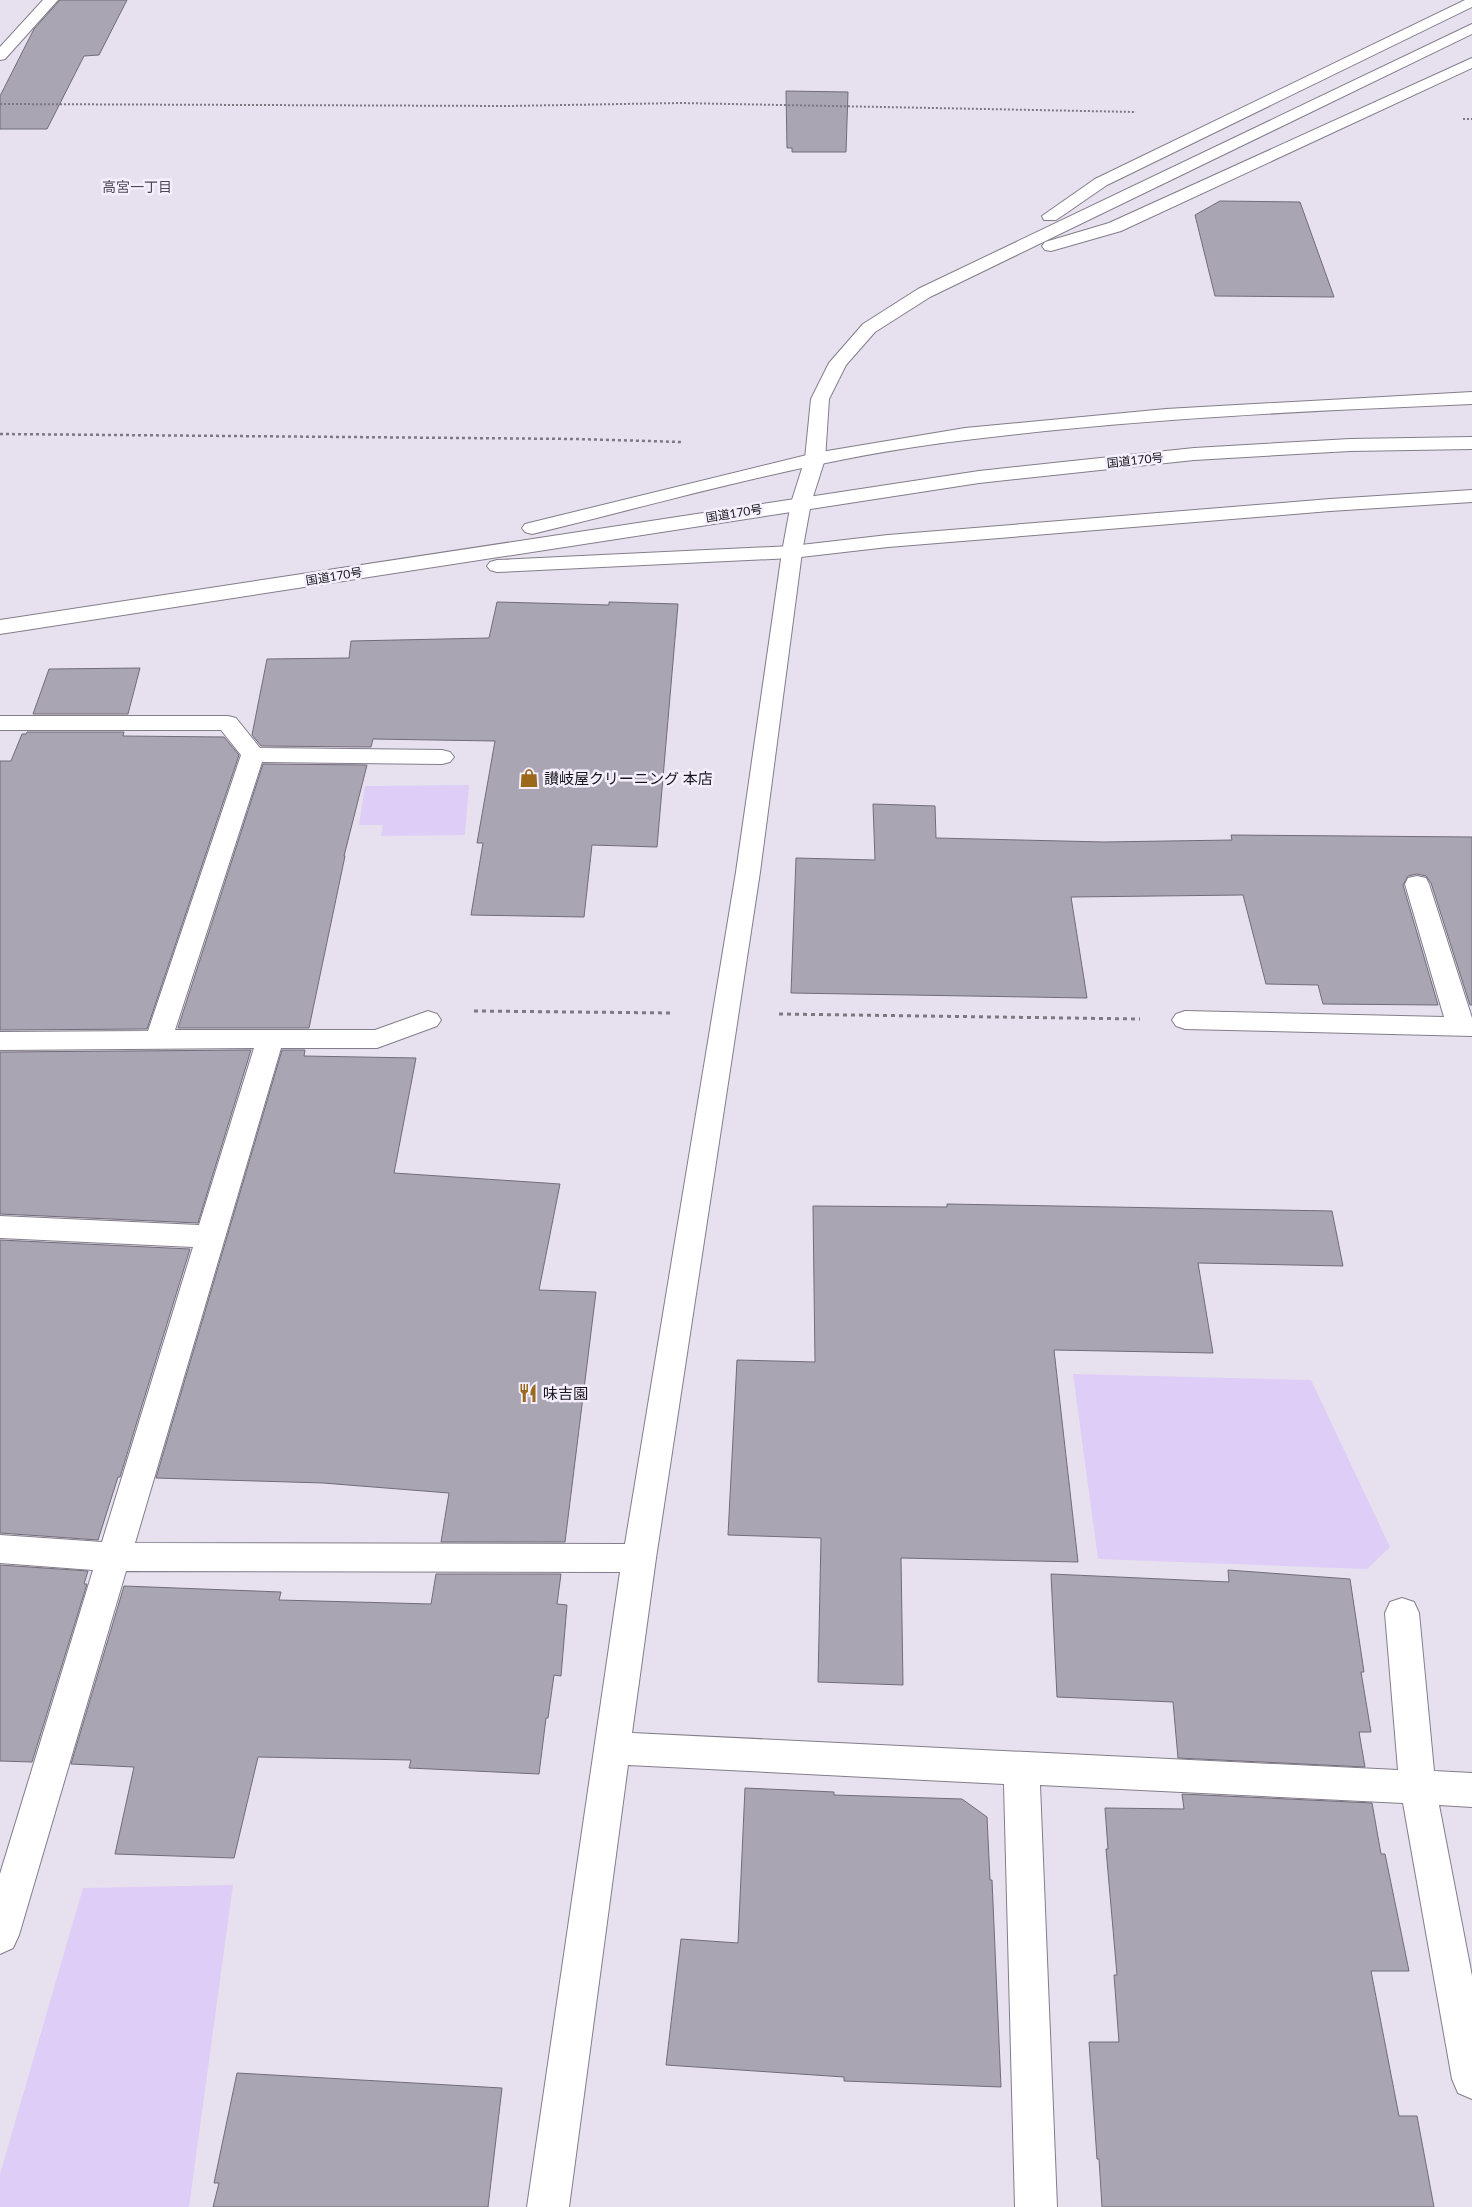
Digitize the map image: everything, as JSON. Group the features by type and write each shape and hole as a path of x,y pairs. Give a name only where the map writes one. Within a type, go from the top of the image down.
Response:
{"main road":[{"path":"0,56 51,0"},
{"path":"966,272 1101,182 1472,2"},
{"path":"548,2207 639,1558 748,872 792,552 801,503 815,459 820,399 838,364 869,328 924,293 1472,28"},
{"path":"966,272 1115,227 1472,62"},
{"path":"354,572 815,459 965,434 1166,415 1472,398"},
{"name":"国道170号","path":"0,627 978,477 1194,454 1350,445 1472,443"},
{"path":"354,572 792,552 888,541 1330,505 1472,496"},
{"path":"0,723 228,723 253,755"},
{"path":"253,755 442,758"},
{"path":"158,1040 253,755"},
{"path":"1186,1020 1466,1027 1417,884"},
{"path":"0,1041 377,1039 428,1020"},
{"path":"3,1913 115,1557 270,1039"},
{"path":"0,1227 211,1237"},
{"path":"0,1549 115,1557 639,1558"},
{"path":"1402,1613 1418,1788 1472,2079"},
{"path":"612,1748 1472,1790"},
{"path":"1021,1768 1036,2207"}],"path":[{"path":"0,104 508,106 680,103 1136,112"},
{"path":"0,434 568,438 687,442"},
{"path":"428,1020 454,1011 1186,1020"}],"shaded area":[{"path":"469,785 465,835 381,836 383,825 359,825 365,786"},
{"path":"1073,1374 1311,1380 1390,1547 1367,1569 1098,1559"},
{"path":"233,1885 189,2207 0,2207 0,2174 83,1888"}],"building":[{"path":"60,0 127,0 99,55 84,56 47,129 0,129 0,96 34,29"},
{"path":"786,91 848,92 846,152 792,152 792,148 787,148"},
{"path":"1220,201 1300,202 1334,297 1215,296 1195,215"},
{"path":"497,602 609,605 609,602 678,604 657,847 592,845 584,917 471,915 483,843 477,843 495,741 373,739 371,747 261,746 252,735 267,659 349,658 351,641 489,638"},
{"path":"140,668 128,714 33,714 49,669"},
{"path":"27,732 124,732 123,736 224,737 239,755 147,1029 0,1030 0,761 11,761 22,734"},
{"path":"263,764 367,765 344,856 309,1028 178,1028"},
{"path":"873,804 935,806 936,838 1104,842 1232,840 1231,835 1472,837 1472,1005 1470,1005 1431,883 1426,876 1417,874 1408,876 1403,885 1438,1005 1323,1004 1318,985 1266,984 1243,895 1071,897 1087,998 791,993 796,858 875,860"},
{"path":"251,1050 198,1223 0,1214 0,1052"},
{"path":"282,1050 305,1050 304,1056 416,1058 394,1173 560,1184 539,1290 596,1292 565,1542 441,1542 449,1493 323,1483 156,1478"},
{"path":"947,1204 1332,1211 1343,1266 1198,1263 1213,1353 1054,1350 1078,1562 901,1558 903,1685 818,1682 821,1538 728,1535 737,1360 815,1362 813,1206 947,1207"},
{"path":"0,1240 190,1249 120,1477 118,1477 98,1540 0,1533"},
{"path":"0,1565 88,1571 84,1584 87,1584 32,1762 0,1761"},
{"path":"1228,1570 1350,1579 1364,1672 1361,1672 1371,1732 1359,1732 1365,1767 1178,1758 1173,1702 1057,1697 1051,1574 1229,1582"},
{"path":"436,1574 561,1574 557,1604 567,1605 561,1676 554,1675 539,1774 409,1768 411,1760 258,1757 234,1858 115,1854 134,1767 71,1764 124,1586 281,1592 279,1600 431,1604"},
{"path":"745,1788 834,1792 834,1795 962,1799 987,1817 990,1880 992,1880 1001,2087 844,2081 844,2077 666,2065 681,1939 738,1943"},
{"path":"1182,1794 1372,1803 1381,1854 1385,1854 1409,1971 1371,1971 1399,2116 1417,2116 1434,2207 1102,2207 1089,2042 1119,2042 1114,1975 1117,1975 1106,1849 1108,1849 1105,1808 1184,1809"},
{"path":"237,2073 502,2088 488,2207 213,2207 219,2183 214,2183"}],"place":[{"name":"讃岐屋クリーニング 本店","path":"529,778"},
{"name":"味吉園","path":"528,1393"}],"district":[{"name":"高宮一丁目","path":"137,186"}]}
